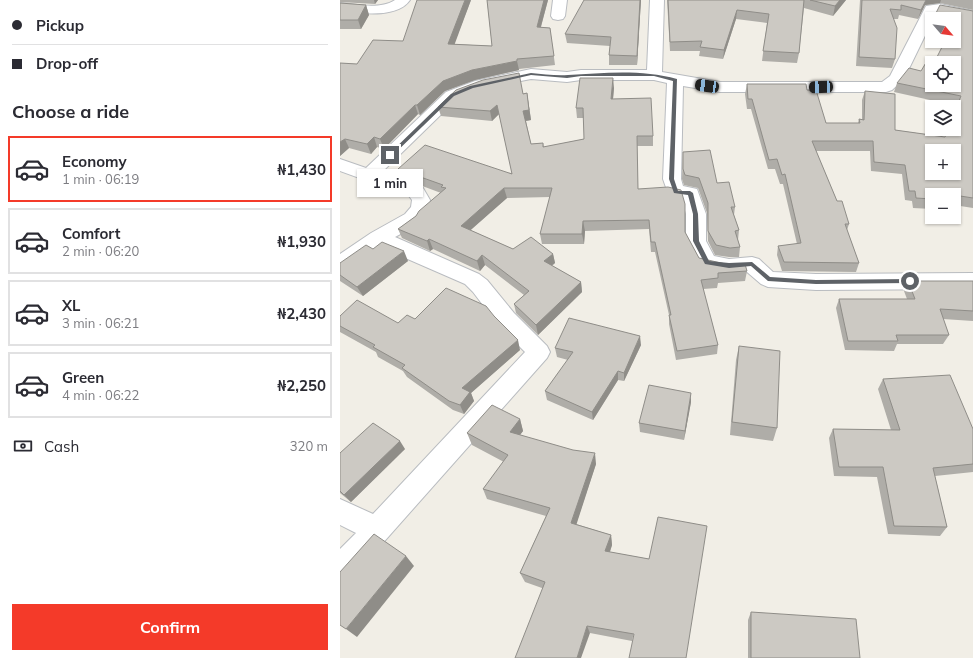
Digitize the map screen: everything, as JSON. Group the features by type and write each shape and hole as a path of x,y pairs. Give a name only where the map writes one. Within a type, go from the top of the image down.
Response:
{"street":[{"path":"340,7 386,8 396,6 403,0"},
{"path":"558,16 560,0"},
{"path":"654,75 657,0"},
{"path":"369,175 452,95 471,87 531,74 567,77 581,75 654,75 720,87 886,87 896,79 932,8 940,8 973,15"},
{"path":"675,80 672,179 676,192 690,193 696,214 696,241 707,262 729,266 752,264 768,279 816,282 973,280"},
{"path":"340,165 416,192 421,200 420,208 412,219 378,238 340,264"},
{"path":"340,570 539,352 506,319 480,286 472,279 378,238"},
{"path":"340,512 351,516 377,530"}],"building":[{"path":"417,0 465,0 448,44 492,46 487,0 544,0 537,27 550,28 554,56 517,59 517,61 472,70 443,81 417,105 415,105 380,139 374,137 367,144 345,139 340,142 340,63 357,64 373,40 403,41"},
{"path":"584,0 640,0 637,56 609,55 611,37 565,34"},
{"path":"668,0 804,0 799,53 763,51 769,14 737,10 724,50 700,47 702,41 670,42"},
{"path":"810,0 840,0 835,6"},
{"path":"862,0 926,0 921,10 901,5 901,10 890,9 897,28 895,59 859,57"},
{"path":"340,3 366,5 358,20 340,20"},
{"path":"940,5 973,11 973,198 961,196 961,188 925,188 925,199 916,198 915,191 909,191 905,165 874,162 873,141 812,141 837,201 842,201 849,224 845,224 859,263 784,262 778,246 801,243 785,174 782,175 777,159 769,160 752,99 748,99 747,84 806,84 807,90 816,90 826,123 860,123 859,119 864,120 865,91 895,94 895,130 925,134 925,136 961,136 961,100 959,100 961,96 941,92 961,92 961,56 938,56 942,48 961,48 961,12 936,12"},
{"path":"925,64 925,89 897,83 909,68 921,71"},
{"path":"519,73 523,94 527,93 529,110 523,111 531,144 543,143 543,147 584,139 583,108 576,108 580,78 613,78 611,99 651,98 653,136 637,136 638,189 668,187 681,190 685,204 685,232 699,258 730,265 745,264 747,271 718,273 718,278 701,280 718,345 677,351 669,315 671,315 655,242 651,242 649,220 583,221 582,234 540,234 552,188 504,188 461,226 513,249 531,237 553,254 544,261 581,282 536,325 514,304 529,291 482,255 477,261 429,239 427,241 398,229 416,216 419,211 446,188 441,187 443,185 398,169 425,145 512,174 497,105 490,111 438,107 456,90 483,80"},
{"path":"710,150 717,183 729,182 735,207 731,207 739,230 735,231 740,247 730,248 716,245 708,231 708,203 699,178 685,175 683,169 683,152"},
{"path":"382,242 404,251 357,287 340,275 340,263 366,245 373,249"},
{"path":"908,281 973,281 973,311 940,309 949,335 896,335 898,341 848,341 839,299 915,299"},
{"path":"446,288 486,306 518,340 462,388 470,392 460,405 449,401 402,368 405,365 373,347 375,345 340,326 340,316 357,300 398,323 407,315 415,319"},
{"path":"569,318 640,336 624,373 618,371 592,412 545,391 573,352 555,348"},
{"path":"739,346 780,351 777,428 732,422"},
{"path":"950,375 973,429 973,464 933,468 947,527 894,526 883,467 839,467 833,429 900,430 883,379"},
{"path":"649,385 691,393 685,431 639,423"},
{"path":"492,405 520,419 510,432 573,450 595,453 571,523 611,535 605,551 649,559 658,517 707,526 686,658 629,658 634,634 587,626 577,658 515,658 545,582 520,573 550,508 483,489 508,455 467,433"},
{"path":"373,423 400,441 344,495 340,491 340,453"},
{"path":"374,534 406,556 346,629 340,625 340,572"},
{"path":"751,612 856,619 860,658 751,658"}],"route":[{"path":"390,155 452,95 481,84 531,74 567,77 581,75 663,76 675,80 672,179 676,192 690,193 696,214 696,241 707,262 729,266 752,264 768,279 816,282 910,281"}]}
